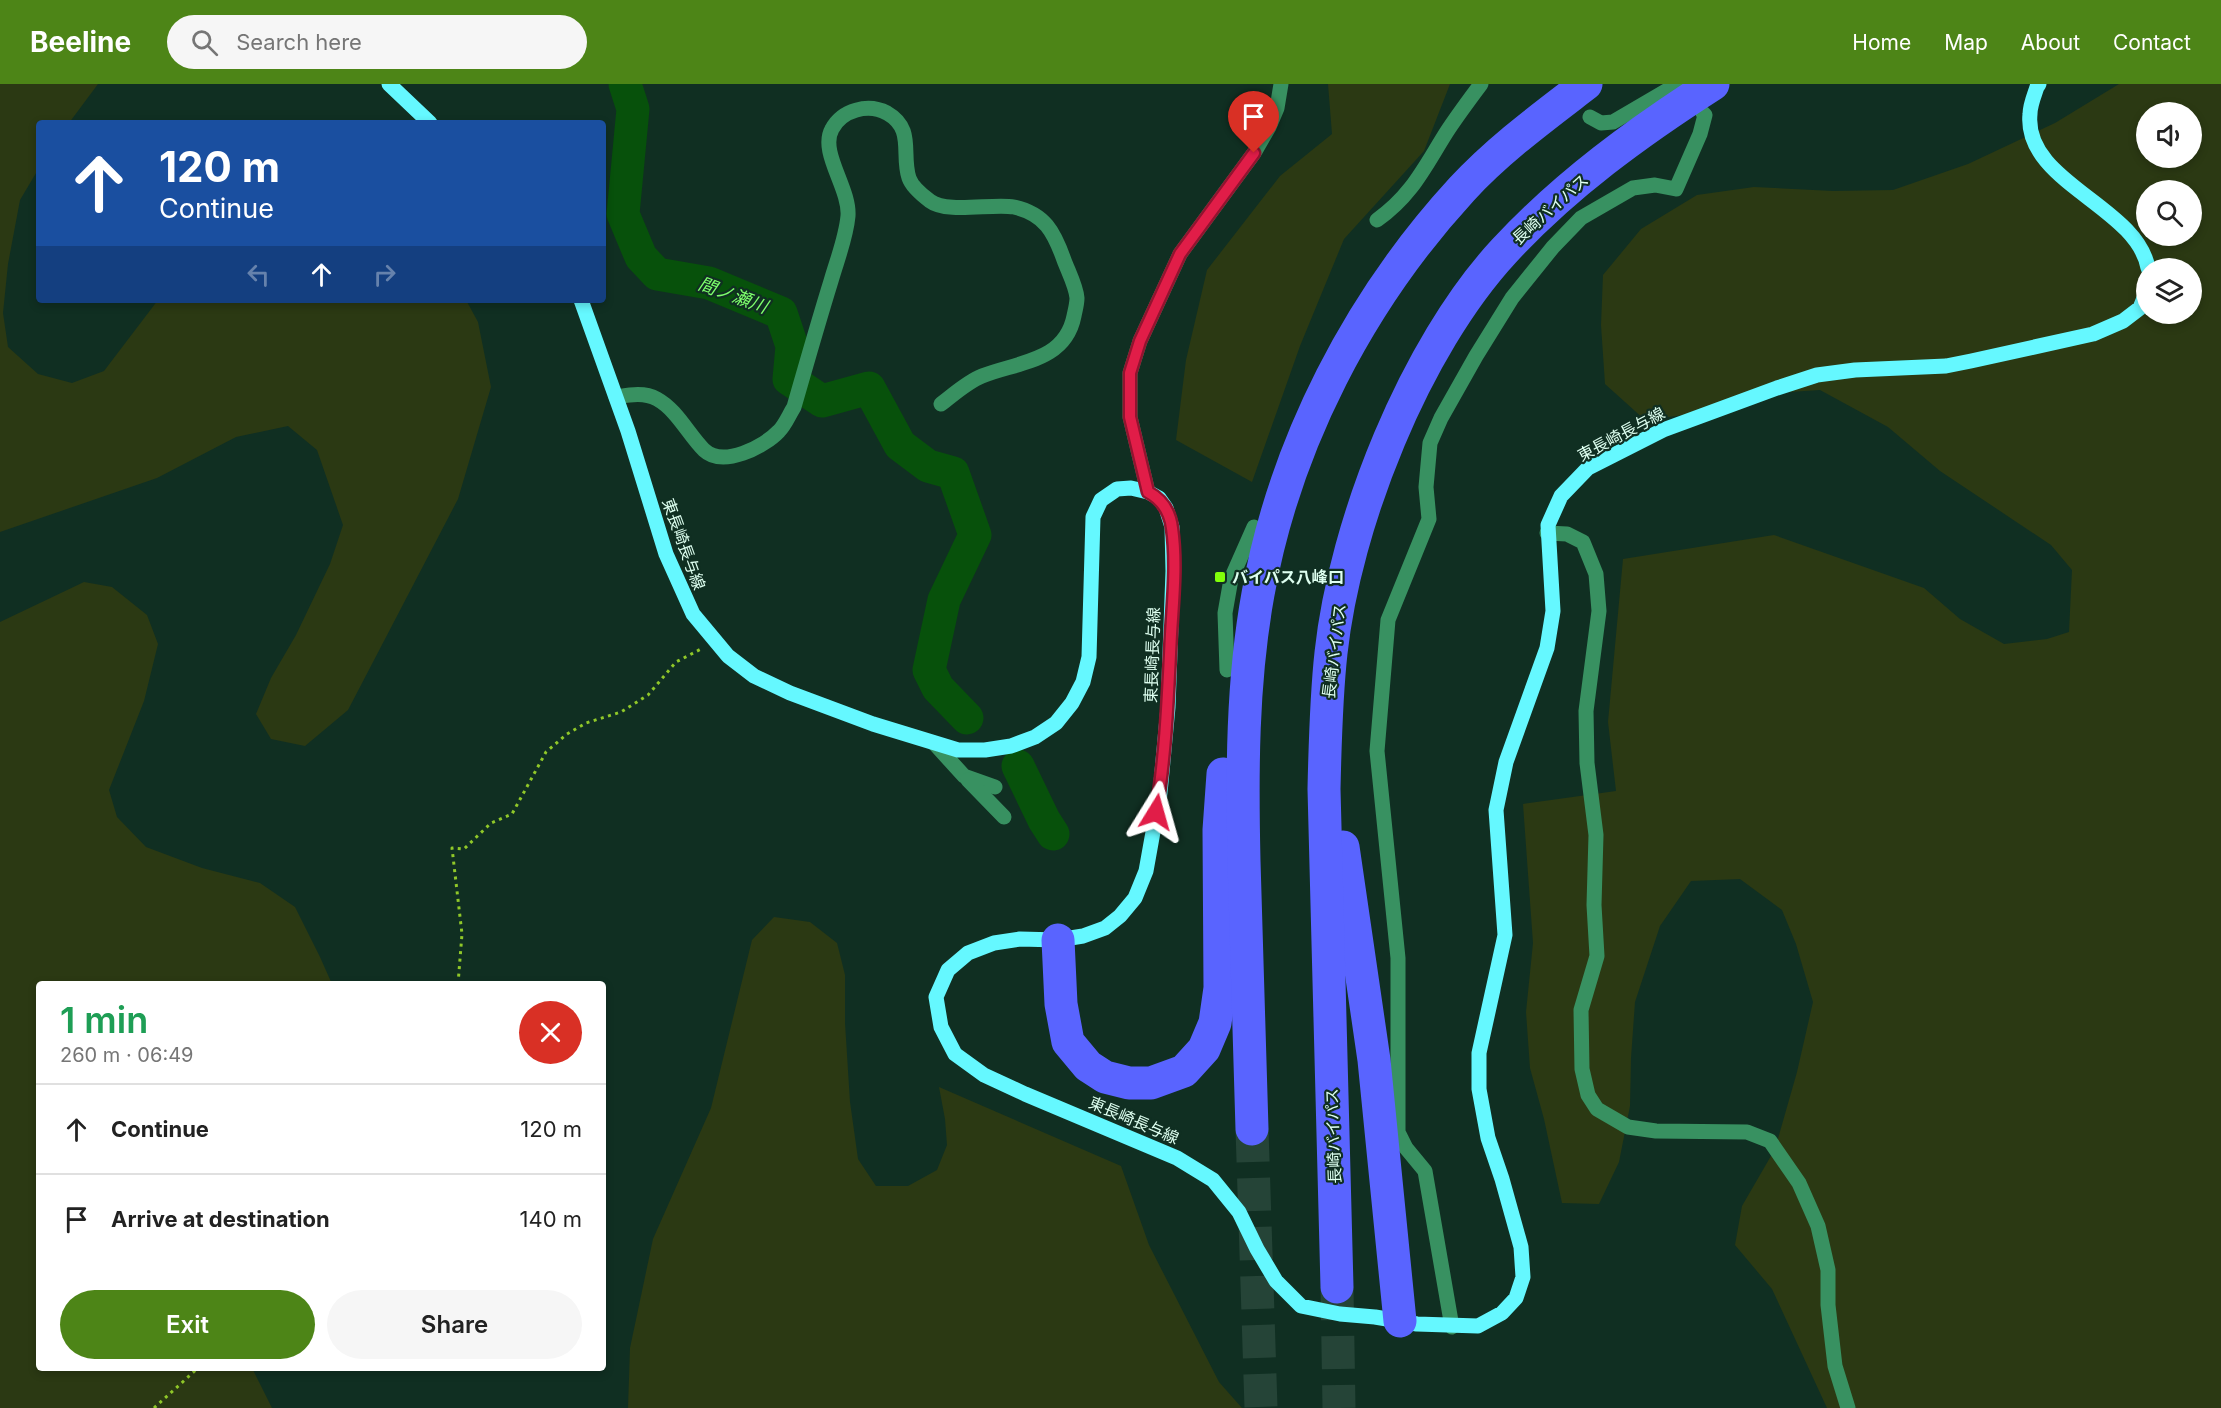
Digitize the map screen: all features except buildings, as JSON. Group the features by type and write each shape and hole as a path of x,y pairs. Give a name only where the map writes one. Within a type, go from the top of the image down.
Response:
{"highway":[{"path":"1252,1129 1245,921 1244,732 1250,654 1258,594 1275,524 1297,458 1324,393 1382,290 1428,228 1464,187 1508,145 1586,84"},
{"name":"長崎バイパス","path":"1337,1287 1324,789 1331,652 1346,565 1371,486 1399,419 1434,348 1461,306 1503,252 1552,204 1616,151 1700,96"},
{"path":"1058,940 1061,1004 1068,1042 1088,1066 1105,1077 1129,1083 1151,1083 1184,1071 1204,1049 1215,1023 1220,988 1219,830 1227,670 1238,593 1254,528 1278,455 1308,382 1331,339 1359,294 1428,228"},
{"path":"1325,739 1333,773 1374,1060 1400,1321"},
{"path":"1223,771 1245,921"}],"main road":[{"path":"388,84 427,120"},
{"path":"2039,84 2029,115 2033,142 2048,163 2118,223 2137,243 2144,258"},
{"name":"東長崎長与線","path":"582,303 616,397 666,554 693,614 712,640 753,676 790,693 873,724 958,750 985,750 1011,746 1035,736 1056,723 1072,704 1083,682 1089,657 1093,517 1101,500 1118,489 1131,488 1148,492 1159,498 1166,508 1172,527 1173,571 1167,717 1160,793 1146,871 1135,898 1120,916 1105,928 1083,936 1058,940 1020,939 994,943 968,953 948,970 936,997 941,1027 955,1054 984,1074 1025,1094 1177,1158 1213,1180 1239,1212 1276,1281 1301,1306 1340,1314 1452,1327 1478,1326 1502,1313 1516,1298 1523,1278 1521,1247 1488,1138 1479,1089 1479,1053 1505,935 1497,810 1506,762 1548,648 1553,611 1547,533 1548,525 1561,496 1588,468 1663,430 1817,375 1897,367 1946,366 2093,334 2123,321 2136,311"}],"street":[{"path":"1148,492 1130,417 1130,373 1140,341 1180,254 1247,162 1269,127 1277,108 1281,84"},
{"path":"1377,220 1394,208 1413,188 1447,131 1481,84"},
{"path":"1452,1327 1425,1171 1398,1132 1398,958 1377,751 1388,620 1429,519 1426,487 1430,443 1441,418 1476,356 1512,298 1553,247 1581,218 1633,188 1655,185 1676,189 1700,134 1705,115 1700,96 1671,88 1614,122 1601,123 1590,117"},
{"path":"616,397 636,394 655,397 668,406 706,452 720,457 738,455 760,446 780,430 794,407 848,215 845,192 828,148 831,130 840,118 853,110 869,109 886,112 900,124 906,140 909,178 920,194 934,205 1013,207 1038,216 1056,236 1077,298 1072,323 1061,345 1037,359 979,377 940,404"},
{"path":"1547,533 1567,534 1583,542 1596,574 1599,611 1586,711 1587,763 1596,835 1594,905 1597,956 1581,1010 1582,1069 1588,1095 1597,1109 1628,1127 1656,1131 1747,1132 1770,1141 1798,1183 1818,1226 1828,1270 1828,1305 1835,1366 1848,1408"},
{"path":"934,742 1004,816"},
{"path":"964,776 995,787"}],"path":[{"path":"458,981 462,934 452,848 464,849 490,823 512,814 546,752 567,734 586,723 621,712 648,695 676,662 701,650 712,640"},
{"path":"154,1408 195,1371"}],"green space":[{"path":"0,84 98,84 71,120 36,120 36,173 20,200 8,264 3,313 8,347 38,374 72,383 104,371 156,303 468,303 478,322 491,387 458,499 348,710 305,746 271,739 256,714 271,678 296,635 330,564 343,525 317,450 288,426 236,437 157,478 0,532"},
{"path":"1328,84 1450,84 1424,151 1344,239 1300,346 1252,482 1176,440 1186,360 1207,270 1280,176 1332,134"},
{"path":"2119,84 2221,84 2221,1408 1827,1408 1772,1289 1735,1245 1742,1206 1775,1149 1797,1072 1813,1002 1796,944 1782,910 1740,879 1691,881 1660,926 1635,1002 1630,1106 1619,1162 1599,1204 1562,1203 1544,1119 1530,1068 1526,1012 1533,943 1523,804 1616,791 1608,722 1623,559 1774,535 1924,588 1960,619 2004,644 2047,639 2069,632 2072,570 2051,545 1940,471 1888,427 1820,390 1761,394 1699,413 1645,420 1605,384 1601,325 1603,275 1641,229 1697,195 1754,187 1833,191 1893,190 1968,164 2055,123"},
{"path":"84,582 112,587 147,615 158,644 144,701 109,790 117,817 146,847 202,868 260,883 295,907 331,981 36,981 36,1371 254,1371 272,1408 0,1408 0,622"},
{"path":"774,917 810,922 837,943 845,975 845,1023 850,1102 858,1159 876,1186 908,1186 937,1170 947,1145 939,1087 1121,1166 1149,1245 1219,1382 1242,1408 628,1408 630,1348 653,1239 711,1108 752,940"}],"waterway":[{"name":"間ノ瀬川","path":"625,84 633,109 623,214 641,257 657,274 709,283 781,313 792,346 789,379 822,401 869,388 900,445 928,466 953,473 975,535 944,600 929,670 938,688 967,718"},
{"name":"間ノ瀬川","path":"1018,766 1053,834"}],"tunnel":[{"path":"1252,1129 1261,1408"},
{"path":"1337,1287 1339,1408"}],"place":[{"name":"バイパス八峰口","path":"1220,577"}],"route":[{"path":"1156,812 1160,793 1168,707 1173,571 1172,527 1166,508 1159,498 1148,492 1130,417 1130,373 1140,341 1180,254 1254,153"}]}
